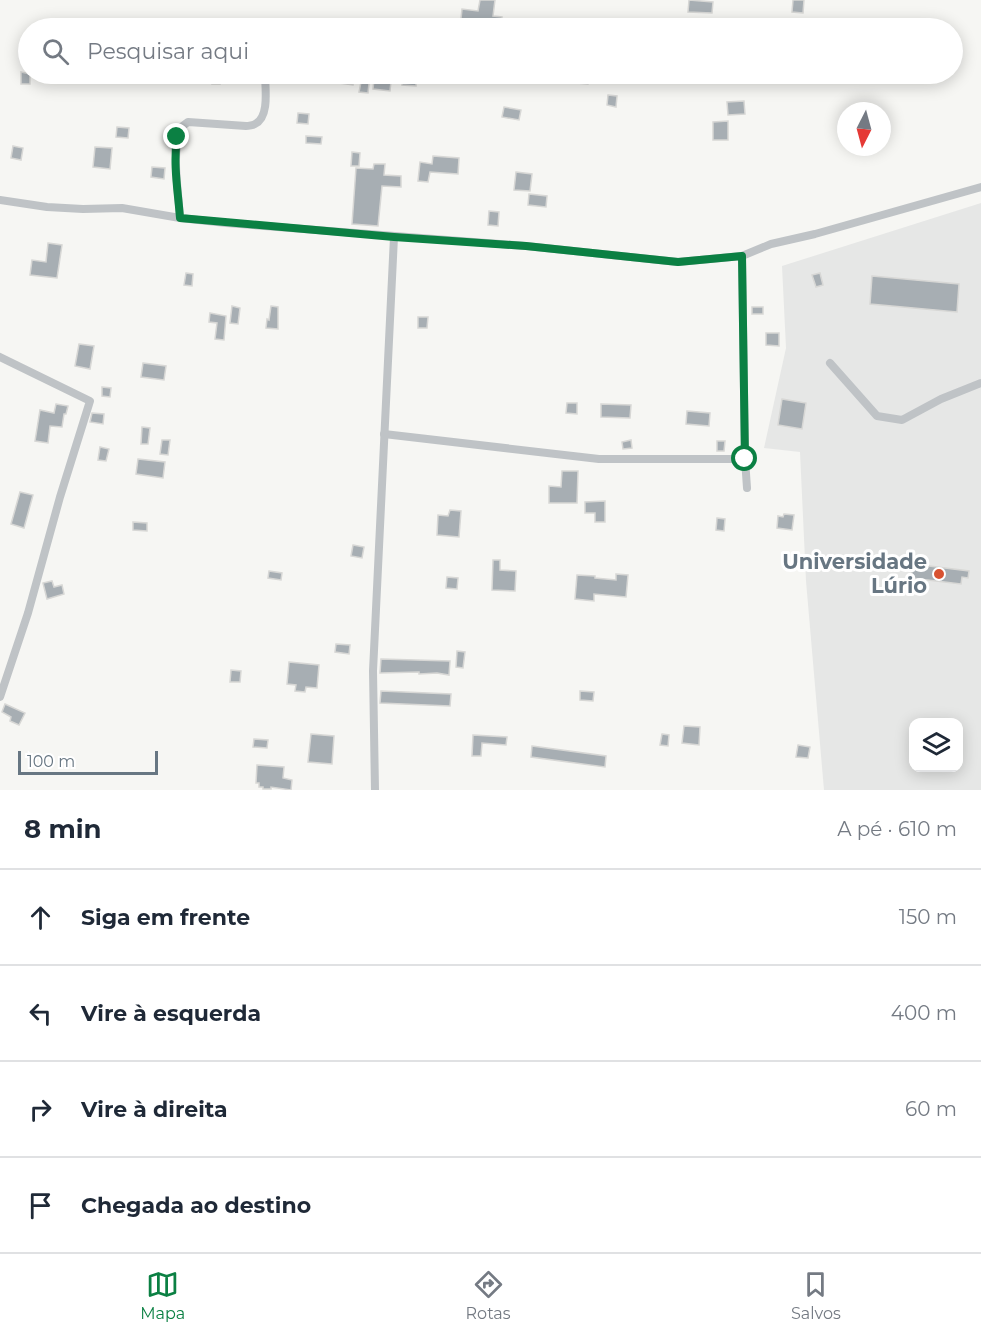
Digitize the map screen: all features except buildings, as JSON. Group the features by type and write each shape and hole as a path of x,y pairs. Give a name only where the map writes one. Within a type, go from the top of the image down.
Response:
{"street":[{"path":"180,218 175,170 180,128 188,122 255,125 261,120 265,111 266,84"},
{"path":"0,200 47,207 122,208 180,218 526,246 678,262 742,256 771,244 981,187"},
{"path":"375,790 373,671 394,237"},
{"path":"742,256 747,488"},
{"path":"0,357 90,401 60,497 28,613 0,697"},
{"path":"830,363 877,416 902,420 942,399 981,383"},
{"path":"384,434 599,459 745,459"}],"shaded area":[{"name":"Universidade Lúrio","path":"981,203 981,790 824,790 806,581 800,452 764,448 786,348 782,266"}],"place":[{"name":"Universidade Lúrio","path":"939,574"}],"route":[{"path":"177,137 175,170 180,218 526,246 678,262 742,256 745,459"}]}
